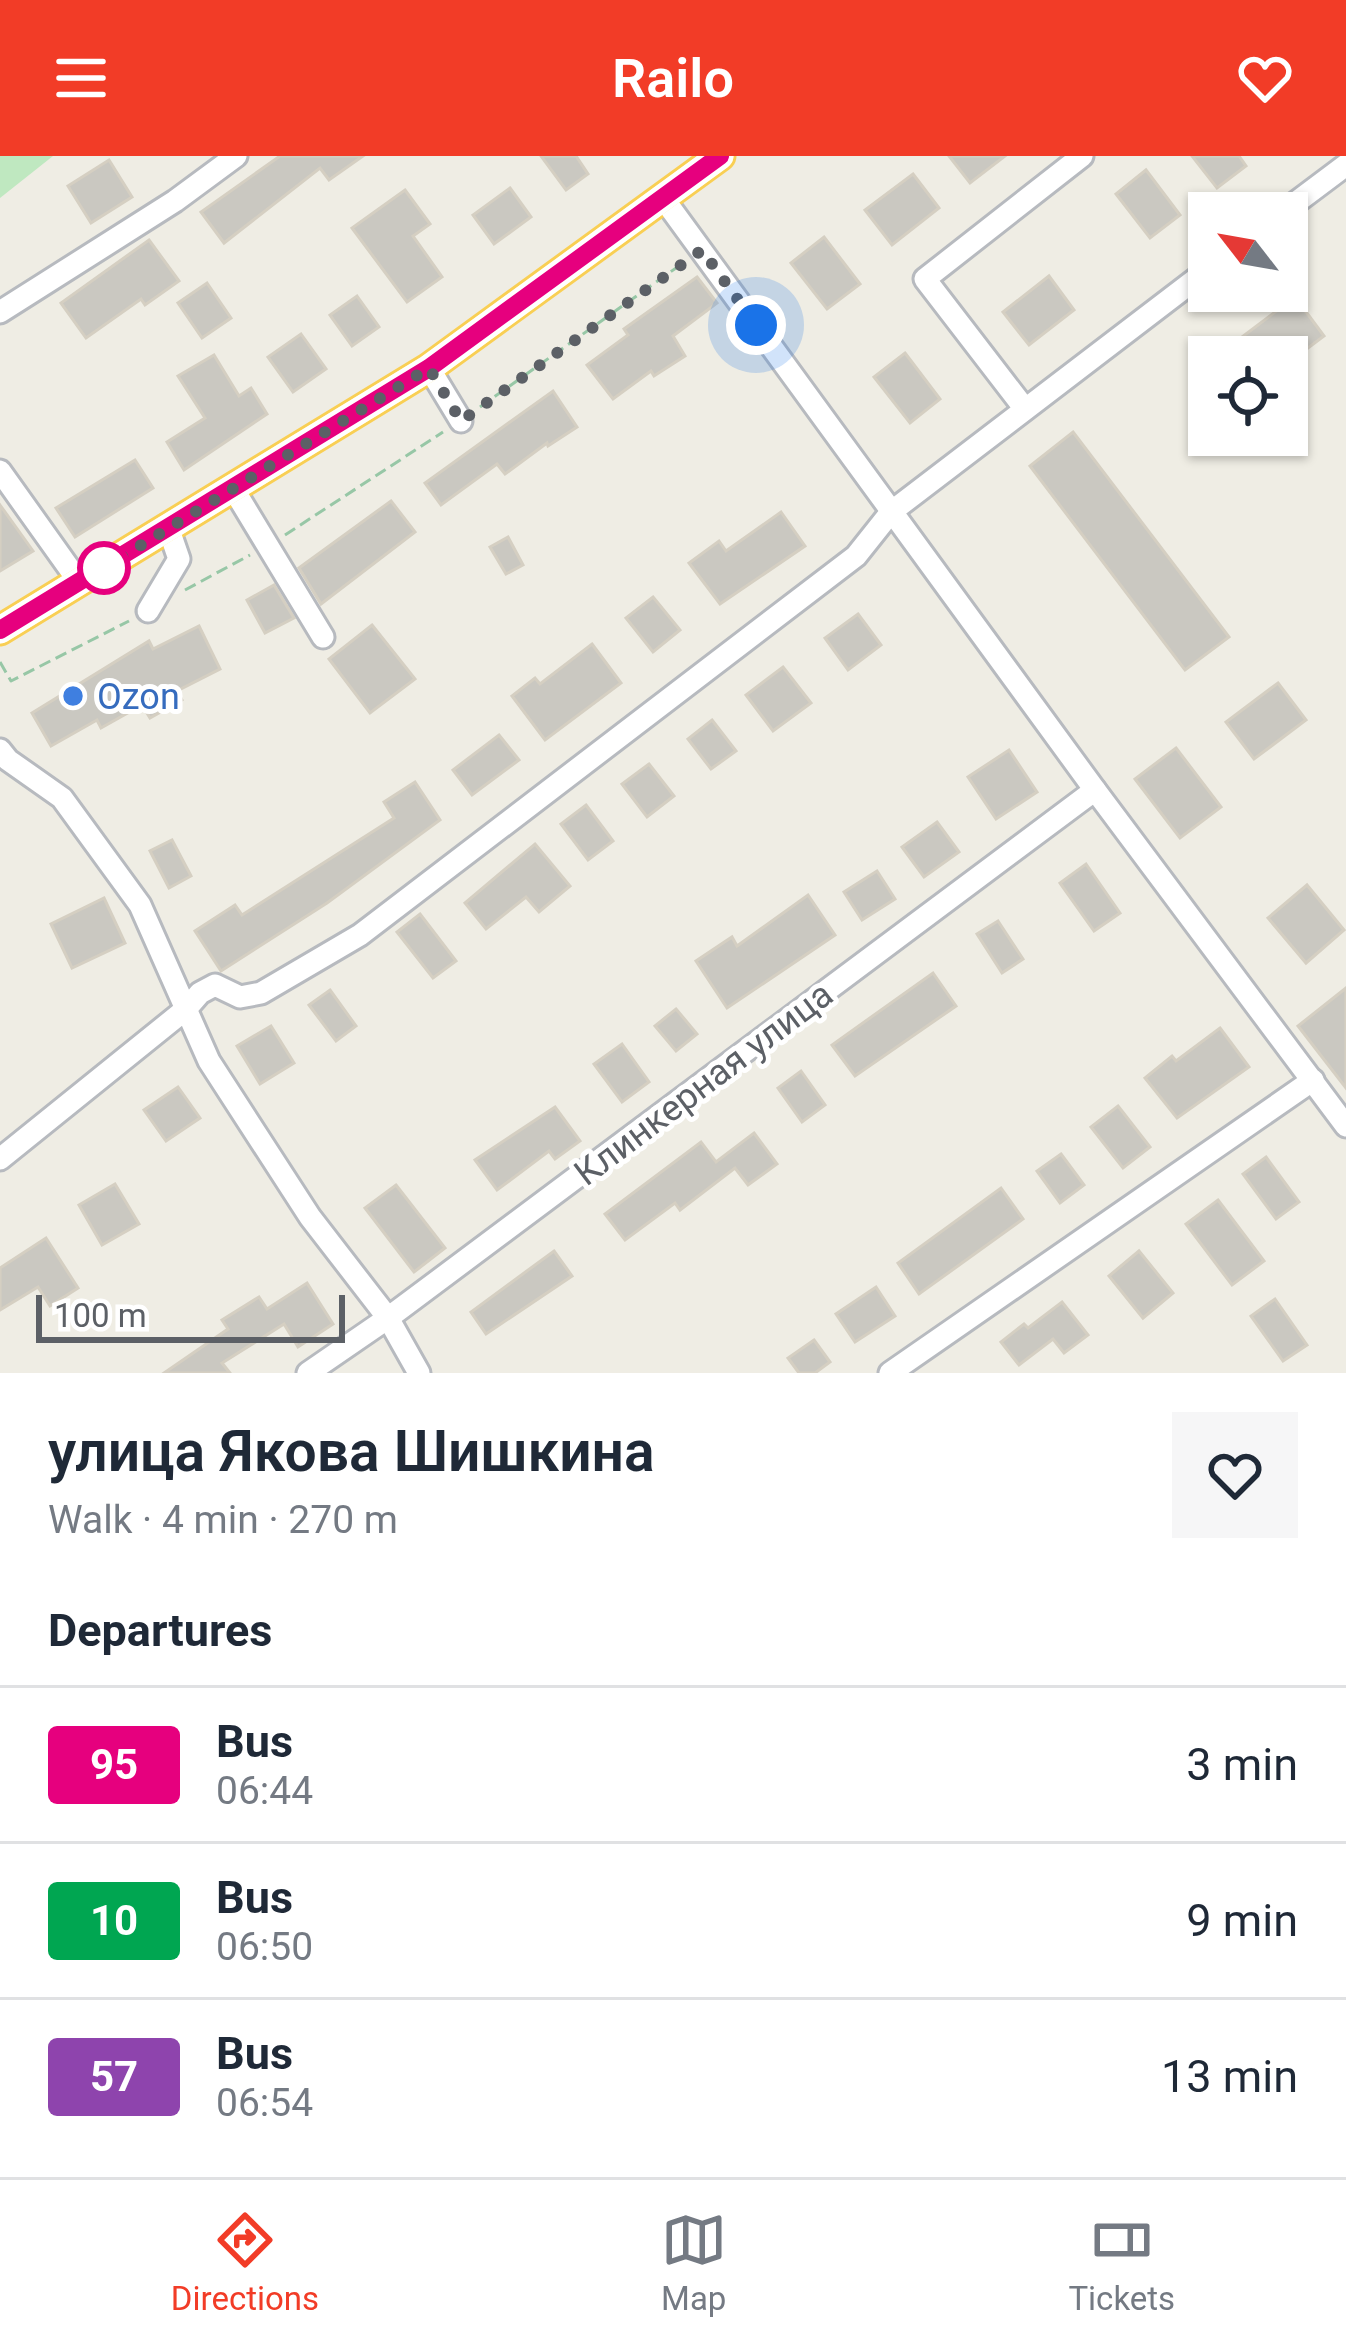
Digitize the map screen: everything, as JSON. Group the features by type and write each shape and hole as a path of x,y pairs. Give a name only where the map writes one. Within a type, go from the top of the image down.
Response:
{"main road":[{"path":"0,630 429,368 720,156"}],"street":[{"path":"0,312 175,201 236,156"},
{"path":"1025,409 925,279 1082,156"},
{"path":"1308,193 1339,170 1318,156"},
{"path":"663,198 1346,1126"},
{"path":"0,1159 186,1010 200,993 215,985 240,998 261,992 359,935 856,556 892,512 1188,285"},
{"path":"429,368 461,421"},
{"path":"0,471 79,582"},
{"path":"233,490 323,637"},
{"path":"148,611 179,559 169,530"},
{"path":"0,751 62,798 140,905 209,1060 310,1217 436,1373"},
{"name":"Клинкерная улица","path":"308,1373 1095,790"},
{"path":"890,1373 1313,1080"},
{"path":"388,1318 419,1373"}],"path":[{"path":"183,591 266,547 461,421 702,250"},
{"path":"0,662 11,681 148,611"}],"green space":[{"path":"0,156 53,156 0,198"}],"building":[{"path":"280,156 363,156 329,180 320,168 224,243 201,212"},
{"path":"541,156 576,156 588,174 566,190"},
{"path":"949,156 1005,156 970,183"},
{"path":"1192,156 1239,156 1246,166 1217,188"},
{"path":"109,160 132,197 91,223 68,186"},
{"path":"1146,170 1180,215 1150,238 1116,194"},
{"path":"913,174 939,208 892,245 865,210"},
{"path":"510,188 531,217 494,244 473,215"},
{"path":"405,190 430,224 413,236 442,277 407,302 352,228"},
{"path":"824,237 860,284 827,309 791,263"},
{"path":"149,240 179,281 145,305 141,299 86,338 61,303"},
{"path":"1049,276 1074,310 1029,345 1003,312"},
{"path":"697,277 717,303 673,336 685,356 654,376 651,371 613,399 587,365 628,335 624,329"},
{"path":"207,283 231,318 202,338 178,303"},
{"path":"357,296 379,327 352,346 330,315"},
{"path":"1275,312 1306,312 1324,336 1308,348 1308,336 1243,336"},
{"path":"301,334 326,369 293,392 268,357"},
{"path":"905,353 940,399 910,423 874,377"},
{"path":"214,355 239,396 251,388 267,414 184,470 167,442 205,418 178,376"},
{"path":"553,391 577,427 505,474 497,464 441,505 425,483"},
{"path":"1073,432 1229,637 1185,670 1030,466"},
{"path":"135,460 153,488 75,537 56,508"},
{"path":"391,501 415,532 321,604 299,568"},
{"path":"0,505 33,551 0,571"},
{"path":"781,512 805,546 720,604 689,563 719,541 726,551"},
{"path":"508,537 523,565 506,574 490,547"},
{"path":"274,585 294,618 265,633 247,600"},
{"path":"653,597 680,630 653,652 626,618"},
{"path":"858,614 881,645 848,670 825,638"},
{"path":"372,625 415,679 370,713 329,659"},
{"path":"199,626 220,669 177,691 182,700 150,718 142,705 101,728 97,720 51,746 32,713 149,641 153,649"},
{"path":"592,644 621,683 545,740 512,696 535,678 540,684"},
{"path":"783,667 811,703 773,731 746,695"},
{"path":"1278,683 1306,720 1254,759 1226,722"},
{"path":"712,720 736,751 711,769 688,739"},
{"path":"499,735 519,760 472,795 453,770"},
{"path":"1176,748 1221,807 1180,838 1135,779"},
{"path":"1009,750 1037,792 996,819 968,777"},
{"path":"649,764 674,796 647,817 622,784"},
{"path":"415,782 440,820 327,903 221,971 195,931 235,905 242,915 394,818 384,802"},
{"path":"586,805 613,841 588,860 561,824"},
{"path":"937,822 959,852 924,877 902,847"},
{"path":"172,840 191,876 169,888 150,851"},
{"path":"535,844 570,886 539,912 526,897 486,929 465,903"},
{"path":"1086,864 1120,913 1094,931 1060,883"},
{"path":"877,871 895,899 862,920 844,892"},
{"path":"1307,885 1344,930 1306,963 1268,918"},
{"path":"808,895 835,935 727,1008 696,961 732,937 737,946"},
{"path":"104,898 125,943 72,968 51,924"},
{"path":"420,914 456,961 433,978 397,932"},
{"path":"998,921 1023,959 1002,973 977,934"},
{"path":"933,973 956,1006 855,1076 832,1045"},
{"path":"1346,988 1346,1088 1298,1026"},
{"path":"330,990 356,1026 336,1041 309,1005"},
{"path":"676,1009 697,1034 676,1051 655,1026"},
{"path":"271,1026 294,1063 260,1084 237,1046"},
{"path":"1220,1028 1249,1067 1177,1118 1145,1078"},
{"path":"622,1044 649,1082 622,1102 594,1064"},
{"path":"801,1071 825,1105 802,1122 778,1088"},
{"path":"178,1087 200,1118 166,1141 144,1110"},
{"path":"1118,1106 1150,1147 1123,1168 1091,1127"},
{"path":"555,1107 580,1141 555,1159 549,1151 497,1190 475,1160"},
{"path":"754,1133 777,1164 748,1185 735,1168 680,1210 675,1203 625,1240 605,1214 701,1142 716,1162"},
{"path":"1061,1154 1084,1185 1060,1203 1037,1171"},
{"path":"1266,1157 1299,1202 1276,1219 1243,1174"},
{"path":"115,1184 139,1224 102,1245 79,1205"},
{"path":"396,1185 445,1248 414,1272 365,1208"},
{"path":"1001,1188 1023,1219 919,1294 898,1263"},
{"path":"1218,1200 1264,1261 1232,1285 1186,1224"},
{"path":"46,1238 78,1288 50,1306 38,1287 0,1310 0,1268"},
{"path":"554,1251 572,1276 486,1334 471,1312"},
{"path":"1139,1251 1173,1293 1143,1318 1109,1276"},
{"path":"307,1283 333,1324 298,1347 284,1324 222,1363 230,1373 164,1373 228,1329 222,1320 259,1297 267,1309"},
{"path":"876,1287 895,1316 855,1342 836,1314"},
{"path":"1275,1299 1307,1345 1283,1361 1251,1316"},
{"path":"1062,1302 1088,1335 1064,1353 1053,1339 1019,1365 1001,1342"},
{"path":"814,1340 830,1362 815,1373 799,1373 788,1358"}],"bus line":[{"name":"95","path":"0,630 429,368 720,156"}],"place":[{"name":"Ozon","path":"73,696"}],"route":[{"path":"104,568 429,368 461,421 702,250 756,325"}]}
